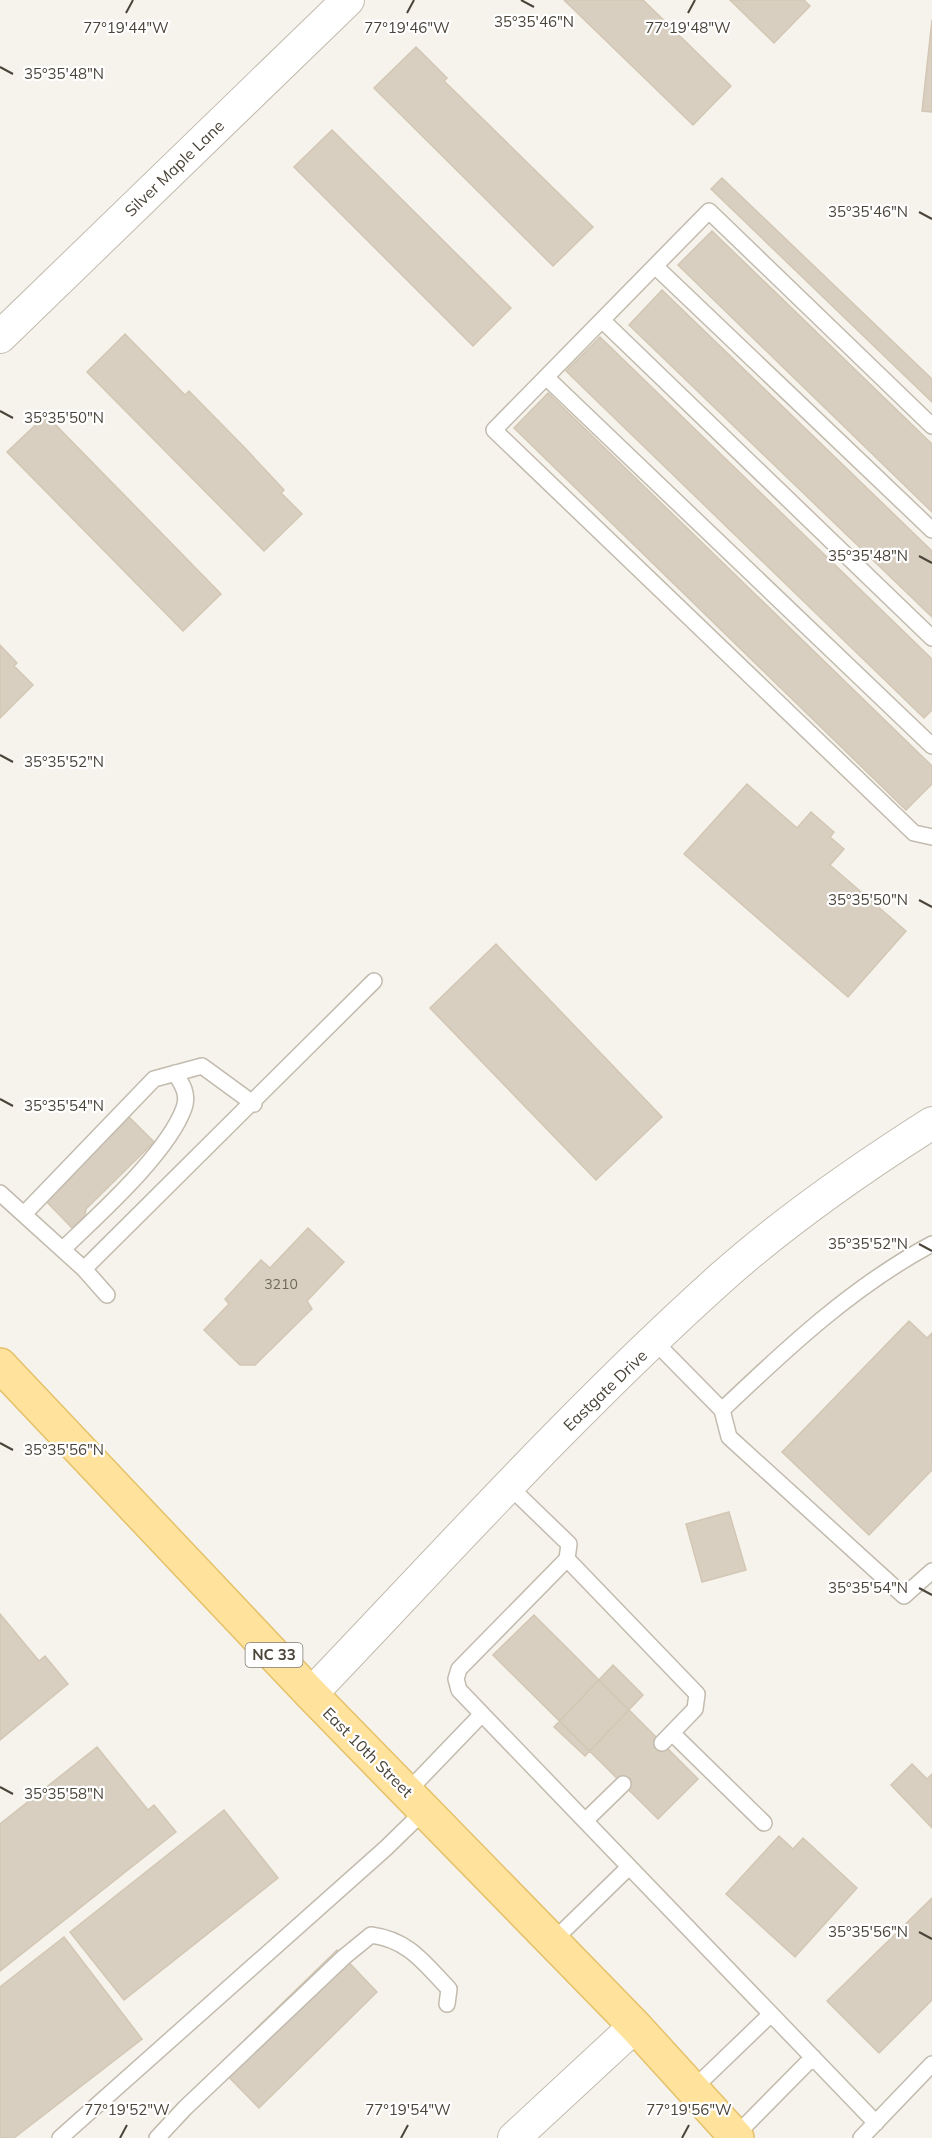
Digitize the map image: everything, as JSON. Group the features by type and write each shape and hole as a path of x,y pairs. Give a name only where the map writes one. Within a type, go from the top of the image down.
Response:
{"main road":[{"name":"East 10th Street","path":"0,1365 311,1694 635,2026 736,2137"}],"street":[{"name":"Silver Maple Lane","path":"0,337 348,0"},
{"name":"Eastgate Drive","path":"311,1694 510,1487 722,1278 857,1170 932,1123"},
{"path":"514,2138 635,2026"}],"lane":[{"path":"932,426 709,211 494,430 914,833 932,837"},
{"path":"656,267 932,530"},
{"path":"603,321 932,638"},
{"path":"547,378 932,746"},
{"path":"84,1269 254,1104 374,981"},
{"path":"24,1214 154,1079 202,1066 254,1104"},
{"path":"63,1249 139,1172 167,1135 184,1107 185,1090 175,1073"},
{"path":"0,1193 84,1269 107,1295"},
{"path":"722,1410 796,1340 899,1262 932,1244"},
{"path":"655,1342 722,1410 729,1437 904,1596 932,1571"},
{"path":"510,1487 569,1544 567,1559 459,1669 456,1679 459,1690 876,2123"},
{"path":"567,1559 697,1694 695,1709 667,1738 764,1823"},
{"path":"60,2138 386,1848 416,1801 482,1713"},
{"path":"585,1821 623,1784"},
{"path":"553,1941 629,1867"},
{"path":"157,2138 185,2108 344,1957 371,1935 393,1938 419,1957 449,1989 447,2004"},
{"path":"693,2089 771,2014"},
{"path":"736,2137 813,2057"},
{"path":"861,2138 932,2064"}],"building":[{"path":"564,0 643,0 731,86 693,125"},
{"path":"730,0 804,0 810,6 774,43"},
{"path":"932,20 932,112 922,111"},
{"path":"416,47 447,78 444,81 593,227 553,266 374,88"},
{"path":"332,130 511,308 473,346 294,167"},
{"path":"722,178 932,379 932,402 711,189"},
{"path":"712,231 932,444 932,512 678,265"},
{"path":"662,290 932,551 932,617 629,325"},
{"path":"125,334 185,395 189,391 284,490 281,493 302,514 264,551 87,372"},
{"path":"600,337 932,659 932,710 924,718 566,371"},
{"path":"548,393 932,766 932,784 906,810 514,428"},
{"path":"46,415 221,594 183,631 7,452"},
{"path":"0,645 17,663 14,666 33,685 0,718"},
{"path":"747,784 797,828 811,812 834,832 830,837 844,849 830,865 906,931 848,997 684,854"},
{"path":"496,944 662,1117 596,1180 430,1008"},
{"path":"129,1117 154,1142 86,1209 85,1216 72,1228 45,1200"},
{"path":"308,1228 344,1262 307,1301 312,1309 255,1365 240,1365 204,1330 229,1304 225,1299 261,1260 270,1268"},
{"path":"909,1321 927,1338 932,1333 932,1470 869,1535 782,1452"},
{"path":"729,1512 746,1570 702,1582 686,1524"},
{"path":"0,1614 39,1661 45,1656 68,1684 0,1740"},
{"path":"534,1615 698,1779 658,1819 493,1655"},
{"path":"613,1665 643,1695 585,1756 554,1727"},
{"path":"97,1747 148,1810 154,1805 176,1832 0,1971 0,1824"},
{"path":"912,1764 927,1779 932,1774 932,1828 891,1785"},
{"path":"224,1810 278,1878 124,2000 70,1932"},
{"path":"779,1836 793,1849 803,1838 857,1888 795,1957 726,1894"},
{"path":"932,1898 932,2000 879,2053 827,2001"},
{"path":"64,1937 142,2039 14,2138 0,2138 0,1987"},
{"path":"337,1950 377,1992 259,2108 218,2066"}]}
